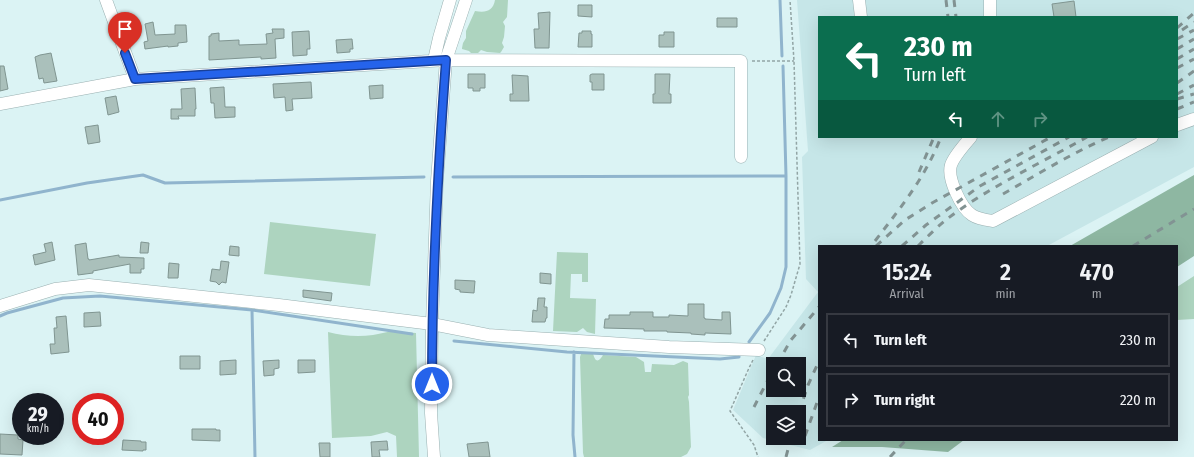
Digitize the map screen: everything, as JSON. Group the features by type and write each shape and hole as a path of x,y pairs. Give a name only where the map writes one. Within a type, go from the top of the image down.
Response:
{"street":[{"path":"106,0 135,79"},
{"path":"434,457 431,413 432,324 440,60 439,38 450,0"},
{"path":"440,60 466,0"},
{"path":"858,0 860,16"},
{"path":"990,0 990,16"},
{"path":"0,104 135,79 440,60 741,61 741,157"},
{"path":"1178,125 1194,120"},
{"path":"970,138 962,147 951,165 950,174 954,190 959,201 973,216 993,221 1150,138"},
{"path":"0,306 55,289 89,285 279,305 432,324 488,335 669,347 759,350"}],"path":[{"path":"758,457 754,445 730,411 748,368 792,295 800,264 794,61 790,0"},
{"path":"741,61 794,61"}],"shaded area":[{"path":"797,0 1194,0 1194,167 1049,245 818,245 818,292 806,279 802,157 808,151"},
{"path":"818,292 818,441 826,441 810,450 790,445 806,445 806,405 766,405 766,439 763,438 733,410 756,355 766,358 766,397 806,397 806,357 769,357"}],"green space":[{"path":"495,0 508,0 507,17 503,22 505,26 502,43 504,47 501,52 487,52 481,50 478,53 471,53 462,49 466,38 466,31 475,11 482,12 491,9"},
{"path":"1194,175 1194,256 1178,266 1178,245 1072,245"},
{"path":"270,222 376,234 370,286 264,274"},
{"path":"557,252 588,253 588,282 582,282 582,274 571,274 570,298 596,299 595,334 587,332 583,328 577,332 553,331"},
{"path":"1194,276 1194,319 1178,320 1178,286"},
{"path":"392,331 416,333 419,457 397,457 396,436 387,432 371,436 332,438 328,332 362,336 376,335"},
{"path":"593,353 596,360 599,360 603,355 636,357 644,362 645,372 651,372 652,364 674,365 683,361 688,363 688,397 691,447 687,454 681,457 584,457 580,357 581,354"},
{"path":"841,441 963,441 948,452 882,447 832,447"}],"building":[{"path":"1074,1 1076,16 1054,16 1052,4"},
{"path":"578,5 592,5 592,17 578,16"},
{"path":"550,12 549,48 535,48 534,29 539,29 538,13"},
{"path":"717,18 737,18 737,27 717,27"},
{"path":"153,22 155,35 175,34 175,25 186,25 187,42 178,43 178,46 145,49 144,42 148,41 145,24"},
{"path":"272,29 284,29 284,38 275,39 276,58 261,59 261,57 209,60 209,36 211,36 211,34 219,33 219,41 239,40 239,45 267,44 266,34 273,33"},
{"path":"309,31 310,49 307,49 307,55 293,56 292,32"},
{"path":"582,31 591,31 592,47 578,47 579,33 582,33"},
{"path":"664,32 674,32 674,47 659,47 659,35 664,35"},
{"path":"352,39 353,49 350,49 350,52 337,53 336,40"},
{"path":"51,53 57,81 44,83 43,78 39,79 35,57"},
{"path":"0,66 4,66 8,89 0,91"},
{"path":"468,74 485,74 485,88 480,88 480,91 473,91 473,88 468,88"},
{"path":"604,74 604,90 592,90 590,75"},
{"path":"655,74 670,74 669,94 671,94 671,103 653,103 653,94 655,94"},
{"path":"512,75 528,76 529,101 510,101 510,94 513,94"},
{"path":"311,82 312,98 292,99 293,110 286,111 285,97 274,98 273,84"},
{"path":"383,85 383,98 370,99 369,86"},
{"path":"224,87 225,107 235,107 235,117 215,118 214,103 211,103 210,88"},
{"path":"195,88 195,116 178,116 179,119 171,119 171,109 182,109 181,89"},
{"path":"116,96 119,112 108,115 105,98"},
{"path":"98,125 100,142 88,144 85,127"},
{"path":"52,242 55,260 35,265 33,255 46,252 44,244"},
{"path":"141,242 149,243 148,253 140,253"},
{"path":"86,243 89,260 119,255 119,257 144,258 144,269 141,269 141,273 130,273 130,264 78,275 75,245"},
{"path":"230,246 239,247 239,256 229,255"},
{"path":"221,261 229,262 226,283 222,282 219,285 216,282 210,281 212,269 220,270"},
{"path":"169,263 179,264 178,278 168,278"},
{"path":"540,273 551,274 551,284 540,283"},
{"path":"455,280 475,281 474,293 460,292 460,290 455,289"},
{"path":"303,290 332,293 331,301 303,297"},
{"path":"538,298 545,298 544,307 547,307 547,318 545,322 532,322 533,310 537,311"},
{"path":"688,304 704,304 705,319 722,320 722,312 730,312 731,334 705,333 705,335 667,331 644,331 644,329 604,328 605,319 609,319 609,315 630,315 630,312 653,312 653,317 669,317 669,315 688,316"},
{"path":"100,312 101,326 84,327 84,313"},
{"path":"66,316 69,352 51,354 50,344 55,344 54,328 57,328 56,317"},
{"path":"180,356 200,356 200,369 180,369"},
{"path":"236,360 236,374 220,375 220,361"},
{"path":"279,360 279,368 274,369 274,375 264,376 263,361"},
{"path":"298,360 315,360 315,372 298,373"},
{"path":"192,429 220,430 220,441 192,440"},
{"path":"0,434 12,435 12,445 23,445 22,455 0,454"},
{"path":"124,440 146,442 146,450 143,451 122,450"},
{"path":"387,441 388,450 379,450 380,457 372,457 371,442"},
{"path":"488,442 490,457 469,457 467,444"},
{"path":"319,443 330,443 330,457 320,457"}],"waterway":[{"path":"780,0 782,56"},
{"path":"749,342 770,313 781,288 786,267 786,176 783,66"},
{"path":"0,200 87,183 143,175 165,183 424,177"},
{"path":"453,177 786,176"},
{"path":"0,316 63,298 100,296 252,310 412,334"},
{"path":"252,310 255,457"},
{"path":"454,341 567,352 720,359 739,356"},
{"path":"574,352 573,435 575,457"}],"railway":[{"path":"946,0 948,16"},
{"path":"954,0 956,16"},
{"path":"1178,27 1194,13"},
{"path":"1182,30 1194,22"},
{"path":"1178,38 1194,30"},
{"path":"1178,48 1194,39"},
{"path":"1178,58 1194,49"},
{"path":"1178,67 1194,59"},
{"path":"1178,82 1194,71"},
{"path":"1178,93 1194,85"},
{"path":"1178,99 1194,94"},
{"path":"1178,109 1194,102"},
{"path":"919,172 934,138"},
{"path":"875,241 920,179 928,166 941,138"},
{"path":"877,245 905,220 932,203 1049,138"},
{"path":"903,245 926,225 980,186 1067,138"},
{"path":"919,245 947,219 980,196 1085,138"},
{"path":"1003,194 1068,157 1107,138"},
{"path":"1135,245 1194,209"},
{"path":"781,357 791,340 818,308"},
{"path":"801,405 808,385 818,363"},
{"path":"754,407 766,384"},
{"path":"806,433 818,400"},
{"path":"890,457 905,441"},
{"path":"786,457 789,445"}],"route":[{"path":"125,53 135,79 446,60 437,180 432,324 432,384"}]}
